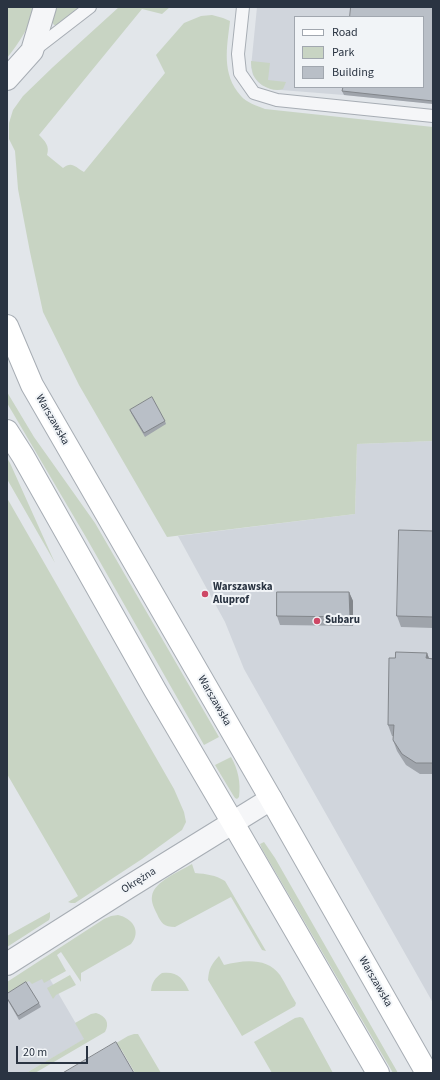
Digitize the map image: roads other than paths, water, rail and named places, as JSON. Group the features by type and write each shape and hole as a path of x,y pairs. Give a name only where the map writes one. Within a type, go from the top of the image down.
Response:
{"main road":[{"name":"Warszawska","path":"7,326 32,385 427,1073"},
{"path":"7,431 23,456 155,690 234,823 378,1073"}],"street":[{"path":"7,79 32,51 45,7"},
{"name":"Okrężna","path":"7,964 271,799"}],"lane":[{"path":"32,51 90,7"},
{"path":"243,7 238,54 240,73 254,93 277,100 433,116"}],"place":[{"name":"Warszawska Aluprof","path":"205,594"},
{"name":"Subaru","path":"317,621"}]}
